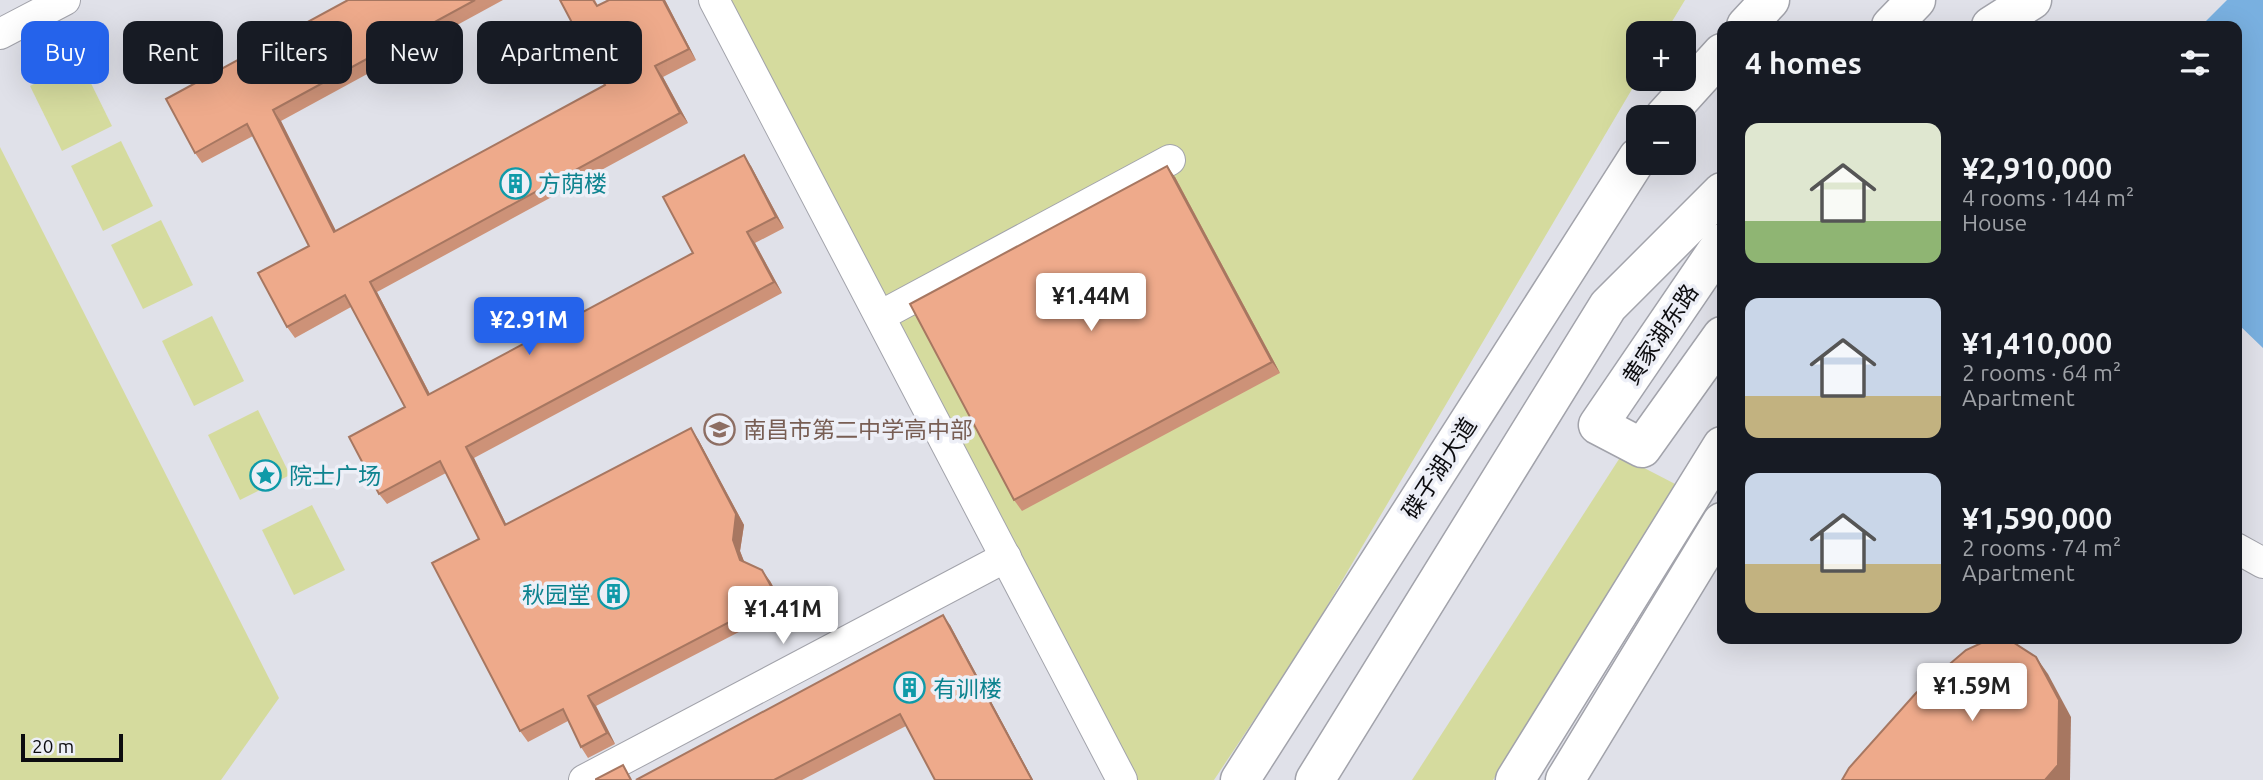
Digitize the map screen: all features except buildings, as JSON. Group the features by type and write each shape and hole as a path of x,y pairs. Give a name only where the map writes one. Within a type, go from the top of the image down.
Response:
{"main road":[{"path":"1751,21 1770,0"},
{"path":"1997,21 2022,0"},
{"path":"1999,21 2032,0"},
{"path":"2035,21 2039,0"},
{"path":"1675,105 1717,59"},
{"name":"碟子湖大道","path":"1240,780 1627,175"},
{"path":"1315,780 1608,306 1717,197"},
{"name":"黄家湖东路","path":"1717,250 1598,425 1642,448 1717,344"},
{"path":"1515,780 1717,454"},
{"path":"1565,780 1717,530"}],"street":[{"path":"0,34 65,0"},
{"path":"714,0 1122,780"},
{"path":"880,316 1170,160"},
{"path":"2242,551 2263,563"},
{"path":"584,780 1006,557"}],"green space":[{"path":"727,0 1685,0 1672,21 1626,21 1626,91 1631,91 1307,640 1214,780 1130,780"},
{"path":"91,84 112,126 62,151 30,86"},
{"path":"121,141 153,206 103,231 71,166"},
{"path":"0,147 279,698 221,780 0,780"},
{"path":"161,220 193,285 143,309 111,245"},
{"path":"212,316 244,381 194,406 162,341"},
{"path":"258,410 290,475 240,500 208,435"},
{"path":"1621,456 1679,486 1493,780 1412,780"},
{"path":"312,505 345,570 294,595 262,530"}],"water":[{"path":"2129,0 2263,0 2263,348 2242,328 2242,21 2110,21"}],"pier":[{"path":"2124,0 2227,0 2206,21 2106,21"}],"place":[{"name":"方荫楼","path":"515,183"},
{"name":"南昌市第二中学高中部","path":"720,429"},
{"name":"院士广场","path":"266,475"},
{"name":"秋园堂","path":"614,594"},
{"name":"有训楼","path":"910,688"}]}
